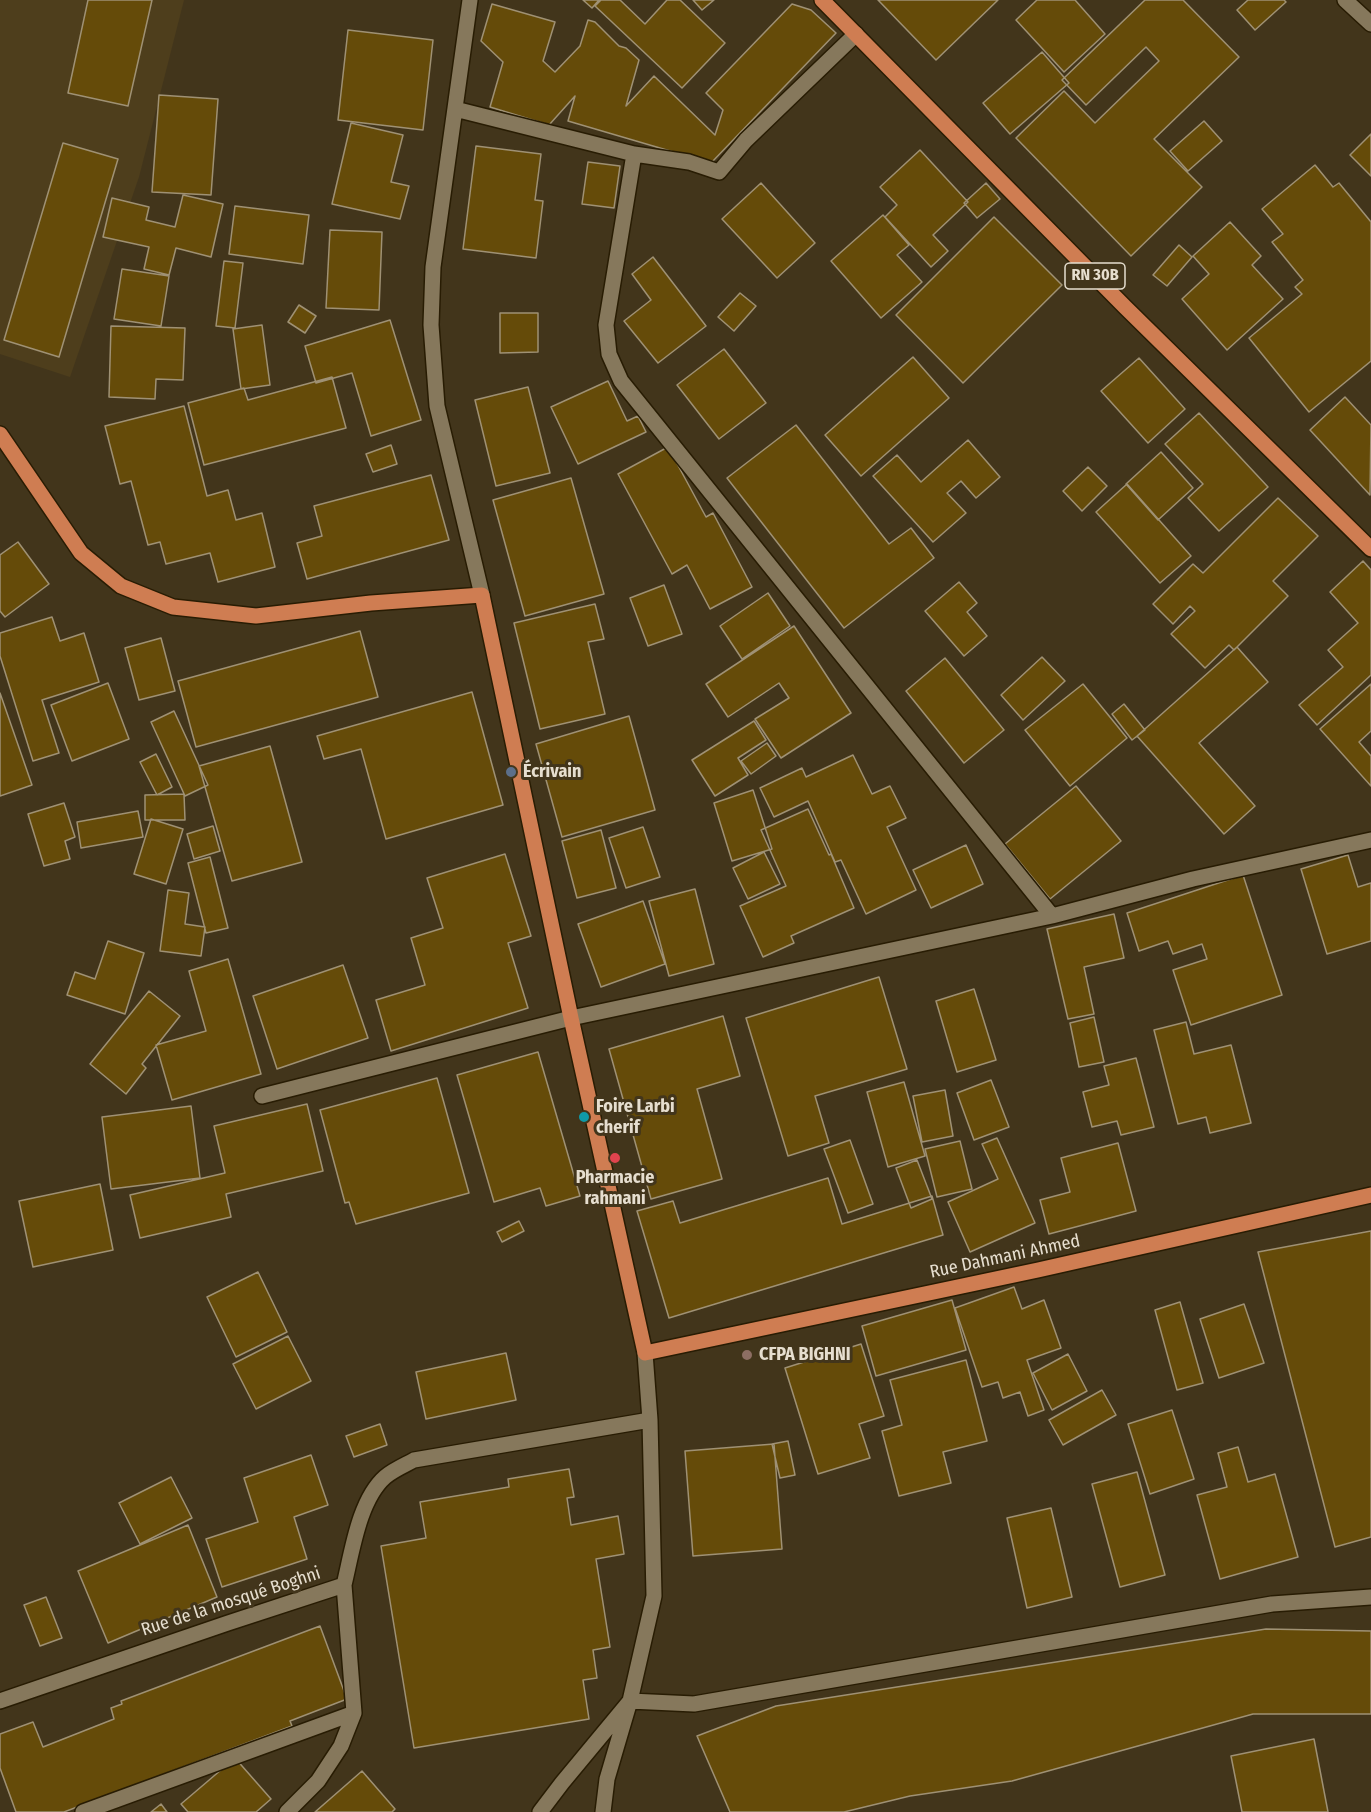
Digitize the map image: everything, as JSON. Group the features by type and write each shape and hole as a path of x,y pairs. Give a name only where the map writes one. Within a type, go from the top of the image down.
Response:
{"main road":[{"name":"RN 30B","path":"822,0 1125,307 1371,549"},
{"path":"0,435 81,553 121,586 173,607 256,616 371,603 482,595 571,1018 645,1353"},
{"name":"Rue Dahmani Ahmed","path":"645,1353 1038,1270 1371,1195"}],"street":[{"path":"470,0 433,267 431,325 437,406 482,595"},
{"path":"1346,0 1370,21"},
{"path":"456,109 634,154 689,162 718,172 746,140 856,34"},
{"path":"634,154 606,325 609,354 621,381 1052,916"},
{"path":"262,1096 571,1018 1052,916 1193,879 1371,840"},
{"path":"603,1812 607,1779 630,1701 654,1596 650,1420 645,1353"},
{"name":"Rue de la mosqué Boghni","path":"0,1701 344,1586 366,1502 385,1476 414,1460 650,1420"},
{"path":"287,1812 324,1772 341,1746 354,1713 344,1586"},
{"path":"630,1701 694,1704 1272,1605 1371,1597"},
{"path":"540,1812 630,1701"},
{"path":"82,1812 354,1713"}],"shaded area":[{"path":"0,0 184,0 139,177 70,377 0,354"}],"building":[{"path":"88,0 152,0 128,106 68,93"},
{"path":"583,0 599,0 592,8"},
{"path":"601,0 620,0 645,24 667,0 680,0 725,43 682,88 595,6"},
{"path":"693,0 714,0 702,10"},
{"path":"878,0 998,0 936,60"},
{"path":"1037,0 1075,0 1105,34 1064,72 1016,20"},
{"path":"1145,0 1183,0 1239,57 1154,139 1202,187 1131,256 1016,138 1064,91 1095,123 1159,61 1146,47 1086,105 1062,80"},
{"path":"1248,0 1284,0 1286,2 1255,30 1237,10"},
{"path":"492,4 555,22 543,61 555,72 580,46 588,20 595,22 619,46 626,48 639,60 626,106 654,76 715,135 723,110 706,93 792,4 811,10 836,33 711,163 568,121 575,96 549,125 490,107 503,62 481,41"},
{"path":"348,30 433,40 423,130 338,120"},
{"path":"1042,52 1069,83 1010,134 983,103"},
{"path":"159,95 218,99 211,195 152,192"},
{"path":"1204,121 1222,141 1188,171 1170,151"},
{"path":"351,123 403,135 391,182 409,186 400,219 332,204"},
{"path":"1371,134 1371,176 1350,155"},
{"path":"63,143 118,159 59,357 4,340"},
{"path":"476,146 541,154 535,200 543,201 536,258 463,249"},
{"path":"920,150 968,202 933,235 948,251 931,267 885,217 897,205 880,187"},
{"path":"588,162 620,166 614,208 582,204"},
{"path":"1315,165 1333,187 1339,183 1371,222 1371,361 1309,412 1249,338 1302,294 1295,287 1303,280 1272,242 1283,234 1262,209"},
{"path":"761,183 815,243 777,278 722,219"},
{"path":"986,183 1000,199 977,218 964,203"},
{"path":"183,195 223,204 211,257 176,248 169,275 144,269 149,247 103,237 112,198 149,207 146,220 175,227"},
{"path":"235,206 309,215 303,264 229,254"},
{"path":"883,215 909,245 897,255 922,282 881,318 831,261"},
{"path":"994,217 1062,285 963,383 896,315"},
{"path":"1230,222 1261,256 1252,265 1283,299 1227,350 1182,299 1209,274 1193,256"},
{"path":"330,230 382,232 379,310 326,308"},
{"path":"1179,245 1192,257 1167,286 1153,275"},
{"path":"653,257 706,326 658,363 624,321 651,300 632,274"},
{"path":"224,261 243,263 235,328 216,326"},
{"path":"122,269 169,276 161,326 114,319"},
{"path":"740,293 756,306 734,331 718,317"},
{"path":"299,305 316,316 305,333 288,322"},
{"path":"500,313 538,313 538,352 500,353"},
{"path":"390,320 421,420 371,436 352,373 316,383 305,346"},
{"path":"262,325 270,385 241,389 233,329"},
{"path":"111,326 185,328 183,380 156,379 155,399 109,397"},
{"path":"724,349 766,403 719,439 677,385"},
{"path":"913,357 949,398 861,476 825,435"},
{"path":"1139,358 1185,409 1148,443 1101,391"},
{"path":"332,377 346,428 204,465 188,403 244,388 248,400"},
{"path":"608,381 627,421 638,416 646,432 578,464 551,407"},
{"path":"528,387 550,473 496,486 475,400"},
{"path":"1345,397 1371,425 1370,495 1310,430"},
{"path":"184,406 207,496 228,490 236,520 262,513 275,567 218,582 210,553 166,564 160,542 148,545 131,481 120,484 105,426"},
{"path":"1199,413 1268,487 1219,531 1188,498 1203,484 1165,444"},
{"path":"796,425 889,544 911,528 934,558 844,628 727,478"},
{"path":"968,440 1000,477 976,498 961,481 947,493 966,513 933,542 873,476 897,455 921,482"},
{"path":"391,445 397,464 373,472 366,454"},
{"path":"668,447 706,517 713,513 752,587 710,609 687,565 672,574 618,474"},
{"path":"1161,452 1193,488 1158,520 1126,484"},
{"path":"1088,467 1107,486 1082,511 1063,491"},
{"path":"431,475 449,540 307,579 297,543 322,536 314,506"},
{"path":"571,478 604,594 525,616 493,500"},
{"path":"1127,484 1191,556 1160,583 1096,512"},
{"path":"1278,498 1318,536 1273,581 1288,596 1234,650 1229,645 1205,668 1171,634 1195,611 1190,606 1173,624 1153,604 1193,564 1203,573"},
{"path":"18,542 49,584 5,617 0,611 0,555"},
{"path":"1363,561 1371,570 1371,675 1317,725 1299,705 1343,667 1328,650 1358,623 1330,592"},
{"path":"959,582 977,603 967,612 987,636 964,656 925,611"},
{"path":"664,585 682,634 648,646 630,598"},
{"path":"768,593 790,626 742,659 720,626"},
{"path":"595,604 604,639 588,642 605,714 540,729 514,623"},
{"path":"52,617 60,641 84,633 99,682 42,700 59,753 33,761 0,656 0,633"},
{"path":"794,626 851,713 781,758 755,719 789,698 779,683 728,717 706,684"},
{"path":"360,631 378,697 196,747 178,681"},
{"path":"161,638 175,691 139,700 125,648"},
{"path":"1237,647 1268,682 1199,743 1255,806 1224,834 1137,736"},
{"path":"1042,657 1065,681 1023,720 1001,695"},
{"path":"945,658 1004,730 964,763 906,691"},
{"path":"108,683 129,739 72,761 51,705"},
{"path":"1083,684 1127,738 1070,786 1025,730"},
{"path":"1371,684 1371,731 1359,742 1371,756 1371,786 1320,729"},
{"path":"472,692 503,805 386,839 361,749 324,759 317,736"},
{"path":"0,693 32,785 0,796"},
{"path":"1124,704 1145,730 1132,740 1112,714"},
{"path":"174,711 208,785 185,796 151,722"},
{"path":"629,716 655,810 562,837 536,744"},
{"path":"754,721 766,740 738,758 748,775 715,796 692,760"},
{"path":"767,743 776,756 751,774 741,761"},
{"path":"270,746 302,862 232,881 199,766"},
{"path":"156,754 172,787 157,795 140,762"},
{"path":"853,755 872,794 890,786 906,818 887,827 916,890 866,914 841,860 835,862 808,801 774,817 760,788 802,768 806,777"},
{"path":"1076,786 1121,841 1050,899 1005,844"},
{"path":"753,790 772,849 732,861 714,803"},
{"path":"184,794 185,820 145,820 145,795"},
{"path":"64,803 75,837 65,841 70,859 44,866 28,814"},
{"path":"808,809 829,855 831,854 854,908 791,936 794,943 763,957 740,906 786,886 761,830"},
{"path":"138,811 143,837 81,848 77,822"},
{"path":"151,819 183,829 166,884 134,874"},
{"path":"213,826 220,851 194,859 187,834"},
{"path":"643,827 660,877 626,888 609,838"},
{"path":"601,830 616,888 577,898 562,841"},
{"path":"966,845 983,884 931,908 913,870"},
{"path":"764,852 780,884 748,899 733,868"},
{"path":"505,854 531,936 508,943 528,1008 391,1051 376,1000 425,985 411,938 443,928 427,878"},
{"path":"1348,855 1358,887 1371,883 1371,941 1327,954 1301,869"},
{"path":"210,857 228,928 206,933 188,863"},
{"path":"1243,875 1282,995 1191,1025 1173,970 1207,959 1202,944 1173,954 1168,941 1139,951 1127,913"},
{"path":"695,889 714,964 669,976 649,901"},
{"path":"168,890 189,893 185,924 205,927 201,956 160,951"},
{"path":"643,901 665,964 601,987 578,924"},
{"path":"1114,914 1124,958 1084,967 1094,1014 1068,1019 1047,929"},
{"path":"108,941 144,953 125,1014 67,995 75,972 95,979"},
{"path":"228,959 261,1074 172,1100 156,1045 206,1031 189,971"},
{"path":"343,965 368,1038 277,1069 253,996"},
{"path":"879,977 907,1069 815,1096 829,1143 788,1156 746,1018"},
{"path":"974,989 996,1060 957,1072 936,1001"},
{"path":"149,991 180,1016 142,1064 146,1068 126,1094 90,1064"},
{"path":"723,1016 740,1076 697,1089 722,1179 651,1199 609,1049"},
{"path":"1094,1017 1104,1062 1079,1067 1070,1023"},
{"path":"1186,1022 1194,1054 1231,1045 1251,1123 1210,1133 1206,1117 1178,1124 1154,1030"},
{"path":"538,1052 580,1196 546,1206 540,1188 494,1202 457,1075"},
{"path":"1136,1058 1154,1127 1121,1135 1117,1121 1092,1127 1083,1092 1109,1085 1104,1066"},
{"path":"437,1078 469,1193 356,1224 349,1202 345,1203 320,1110"},
{"path":"991,1080 1009,1127 974,1140 957,1093"},
{"path":"904,1082 925,1156 888,1167 867,1092"},
{"path":"945,1090 953,1136 922,1142 913,1096"},
{"path":"307,1104 323,1171 226,1194 231,1217 140,1238 130,1195 225,1173 214,1126"},
{"path":"191,1106 200,1178 111,1189 102,1117"},
{"path":"997,1138 1035,1223 970,1252 948,1202 998,1179 982,1144"},
{"path":"850,1140 873,1204 848,1213 824,1149"},
{"path":"960,1141 972,1189 937,1197 925,1149"},
{"path":"1118,1143 1136,1211 1049,1234 1040,1200 1070,1192 1061,1158"},
{"path":"917,1160 932,1199 911,1208 896,1168"},
{"path":"828,1178 842,1224 932,1196 943,1235 669,1318 637,1211 673,1201 680,1223"},
{"path":"100,1184 113,1250 33,1267 19,1201"},
{"path":"519,1221 524,1231 502,1242 497,1232"},
{"path":"1371,1231 1371,1537 1335,1547 1258,1252"},
{"path":"258,1272 287,1332 236,1357 207,1297"},
{"path":"1014,1287 1022,1309 1044,1300 1061,1348 1027,1360 1044,1410 1028,1416 1020,1392 1003,1398 998,1382 982,1387 955,1308"},
{"path":"952,1300 966,1350 876,1376 862,1326"},
{"path":"1180,1302 1203,1383 1177,1390 1155,1310"},
{"path":"1244,1304 1264,1363 1219,1378 1200,1319"},
{"path":"288,1336 311,1381 256,1409 233,1364"},
{"path":"861,1344 884,1416 859,1424 870,1458 818,1474 785,1368"},
{"path":"506,1353 516,1400 426,1419 416,1372"},
{"path":"1068,1354 1087,1391 1052,1410 1033,1373"},
{"path":"966,1360 987,1441 943,1452 951,1483 899,1496 882,1431 902,1425 890,1380"},
{"path":"1102,1390 1116,1415 1063,1445 1049,1420"},
{"path":"1172,1410 1194,1479 1150,1494 1128,1424"},
{"path":"380,1424 387,1445 354,1457 346,1436"},
{"path":"788,1441 795,1475 780,1478 772,1444"},
{"path":"774,1444 782,1549 693,1556 685,1451"},
{"path":"1238,1447 1248,1482 1275,1474 1298,1557 1220,1579 1197,1495 1227,1487 1218,1453"},
{"path":"311,1455 328,1505 294,1517 307,1559 222,1587 206,1539 258,1522 244,1478"},
{"path":"569,1469 574,1497 567,1498 571,1525 618,1516 624,1554 596,1559 610,1647 593,1650 597,1678 583,1680 589,1719 414,1748 381,1546 426,1538 420,1502 509,1487 508,1479"},
{"path":"1137,1472 1165,1575 1120,1587 1092,1484"},
{"path":"171,1477 192,1518 140,1544 119,1503"},
{"path":"1051,1508 1072,1597 1027,1608 1007,1518"},
{"path":"188,1525 217,1597 108,1643 78,1571"},
{"path":"46,1597 62,1638 40,1646 24,1605"},
{"path":"320,1626 347,1699 290,1721 292,1726 64,1812 16,1812 0,1768 0,1734 33,1722 43,1747 114,1719 111,1708 122,1704 121,1701"},
{"path":"1266,1629 1371,1631 1371,1714 1253,1714 1012,1781 910,1796 844,1812 730,1812 697,1736 776,1706"},
{"path":"1314,1739 1328,1812 1242,1812 1231,1756"},
{"path":"235,1758 271,1799 256,1812 188,1812 181,1804"},
{"path":"362,1771 395,1809 392,1812 315,1812"},
{"path":"161,1804 167,1812 151,1812"}],"place":[{"name":"Écrivain","path":"511,772"},
{"name":"Foire Larbi cherif","path":"584,1117"},
{"name":"Pharmacie rahmani","path":"615,1158"},
{"name":"CFPA BIGHNI","path":"747,1355"}]}
